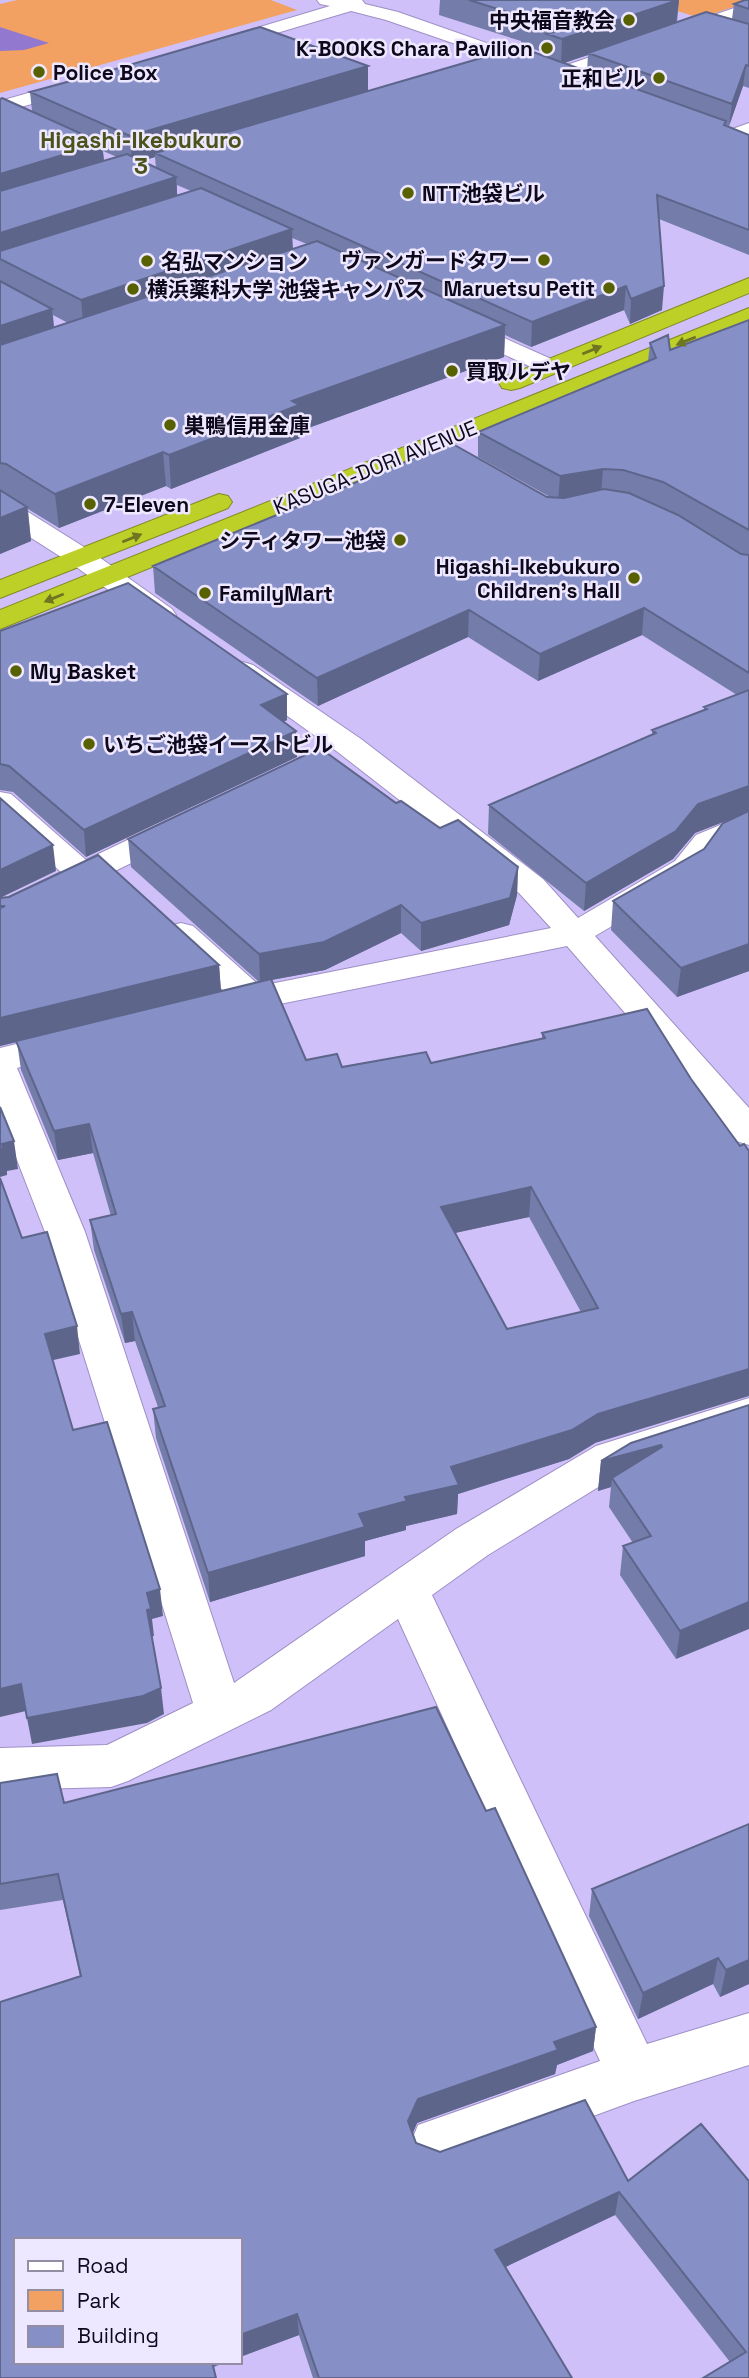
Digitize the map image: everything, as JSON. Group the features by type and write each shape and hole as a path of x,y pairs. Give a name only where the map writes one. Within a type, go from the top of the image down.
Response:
{"highway":[{"name":"KASUGA-DORI AVENUE","path":"487,392 749,285"},
{"name":"KASUGA-DORI AVENUE","path":"0,590 95,567 430,444 749,315"},
{"name":"KASUGA-DORI AVENUE","path":"0,620 95,567 236,495"}],"street":[{"path":"326,0 351,2 584,82"},
{"path":"204,49 351,2"},
{"path":"560,74 749,8"},
{"path":"674,15 728,32"},
{"path":"481,68 514,57"},
{"path":"0,107 99,79"},
{"path":"0,114 22,124"},
{"path":"442,317 550,366"},
{"path":"430,444 456,458"},
{"path":"0,506 95,567 189,634"},
{"path":"224,658 350,746 531,886 749,1132"},
{"path":"313,763 350,746"},
{"path":"0,801 93,868 144,899 251,998"},
{"path":"0,914 203,816"},
{"path":"197,1011 575,934 687,868 707,842 749,823"},
{"path":"0,1060 101,1036"},
{"path":"0,1069 65,1232 220,1714"},
{"path":"0,1769 111,1766 254,1696 472,1542 611,1458 749,1414"},
{"path":"406,1587 635,2074"},
{"path":"438,2145 635,2074 749,2039"}],"green space":[{"path":"17,0 271,0 297,10 0,93 0,4"},
{"path":"641,0 749,0 749,2 700,18"}],"shaded area":[{"path":"0,27 49,43 24,50 0,51"}],"building":[{"path":"469,0 678,0 562,39 547,34 558,31 522,20 527,18"},
{"path":"749,0 749,9 734,4"},
{"path":"706,12 749,24 749,66 746,65 732,104 588,53"},
{"path":"260,27 368,66 130,136 30,92 112,70"},
{"path":"519,47 726,121 724,125 749,135 749,230 657,195 664,286 631,299 626,286 532,322 155,153"},
{"path":"2,98 102,143 0,174"},
{"path":"127,154 176,177 0,233 0,191"},
{"path":"201,188 292,229 81,300 0,259 0,251"},
{"path":"317,241 505,325 292,401 299,405 169,455 163,452 55,494 0,463 0,345"},
{"path":"0,281 52,309 0,326"},
{"path":"749,320 749,530 663,482 623,470 603,469 560,476 478,432 656,358 650,343 668,335 670,350"},
{"path":"451,443 547,497 564,498 604,489 629,493 678,515 741,554 749,555 749,673 644,608 540,654 469,610 317,678 153,566"},
{"path":"0,490 27,507 0,518"},
{"path":"128,583 287,694 261,705 296,731 84,830 9,766 0,764 0,631"},
{"path":"749,690 749,786 698,804 676,831 586,883 489,805 656,733 652,730 707,709 704,707"},
{"path":"320,748 396,803 401,801 440,828 458,820 518,867 510,898 421,923 401,905 324,942 259,954 128,839"},
{"path":"0,798 53,845 0,870"},
{"path":"749,811 749,944 681,968 613,901 704,849 723,823"},
{"path":"98,855 219,965 0,1018 0,908 5,906 0,906 0,898 9,897"},
{"path":"271,979 306,1060 337,1054 342,1067 426,1052 431,1063 545,1038 542,1033 647,1009 691,1079 740,1146 744,1144 749,1151 749,1369 598,1414 572,1430 451,1467 459,1485 405,1497 407,1501 359,1514 365,1527 208,1573 153,1409 165,1406 132,1312 121,1314 90,1220 116,1214 89,1124 54,1131 16,1041","holes":["531,1187 598,1308 507,1329 441,1207"]},
{"path":"0,1107 14,1141 2,1144 3,1148 0,1149"},
{"path":"0,1178 22,1238 47,1232 77,1326 45,1334 73,1430 107,1422 160,1589 147,1593 151,1609 147,1610 161,1688 143,1696 27,1718 21,1684 0,1689"},
{"path":"749,1405 749,1602 680,1631 623,1546 651,1536 612,1478 662,1447 661,1445 601,1461 631,1443"},
{"path":"436,1707 486,1811 495,1808 596,2027 554,2042 558,2050 418,2099 408,2121 416,2143 440,2152 585,2100 628,2181 701,2124 749,2181 749,2378 703,2378 746,2352 619,2192 495,2250 572,2378 319,2378 297,2314 242,2334 242,2238 14,2238 14,2364 212,2364 216,2378 0,2378 0,2002 81,1976 58,1874 0,1884 0,1783 57,1774 64,1803"},
{"path":"749,1824 749,1960 726,1970 718,1958 643,1993 592,1889"}],"place":[{"name":"中央福音教会","path":"629,20"},
{"name":"K-BOOKS Chara Pavilion","path":"547,48"},
{"name":"Police Box","path":"39,72"},
{"name":"正和ビル","path":"659,78"},
{"name":"NTT池袋ビル","path":"408,193"},
{"name":"ヴァンガードタワー","path":"544,260"},
{"name":"名弘マンション","path":"147,261"},
{"name":"Maruetsu Petit","path":"609,288"},
{"name":"横浜薬科大学 池袋キャンパス","path":"133,289"},
{"name":"買取ルデヤ","path":"452,371"},
{"name":"巣鴨信用金庫","path":"170,425"},
{"name":"7-Eleven","path":"90,504"},
{"name":"シティタワー池袋","path":"400,540"},
{"name":"Higashi-Ikebukuro Children's Hall","path":"634,578"},
{"name":"FamilyMart","path":"205,593"},
{"name":"My Basket","path":"16,671"},
{"name":"いちご池袋イーストビル","path":"89,744"}],"district":[{"name":"Higashi-Ikebukuro 3","path":"141,153"}]}
